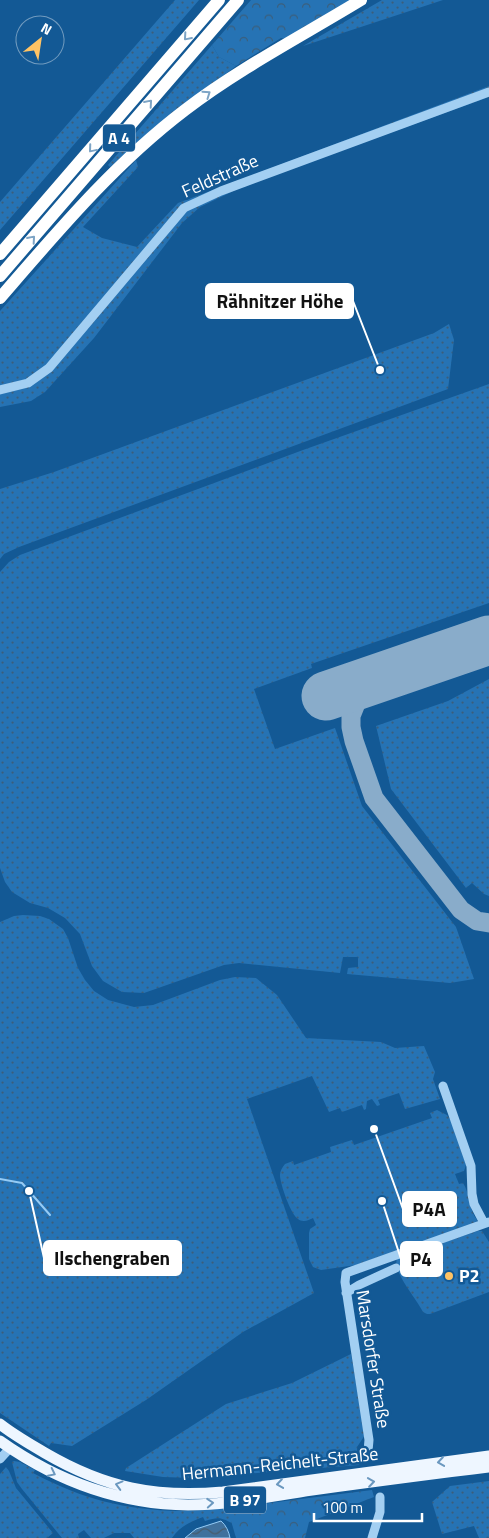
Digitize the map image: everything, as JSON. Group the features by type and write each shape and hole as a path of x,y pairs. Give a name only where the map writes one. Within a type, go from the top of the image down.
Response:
{"highway":[{"name":"A 4","path":"0,254 219,0"},
{"name":"A 4","path":"0,276 238,0"},
{"path":"0,298 97,189 162,128 229,79 361,0"}],"main road":[{"name":"Hermann-Reichelt-Straße","path":"0,1424 61,1462 95,1478 132,1489 180,1494 223,1492 489,1456"},
{"path":"10,1448 19,1437"},
{"name":"Hermann-Reichelt-Straße","path":"0,1441 50,1472 98,1491 138,1500 180,1504 238,1501 489,1467"}],"street":[{"name":"Feldstraße","path":"0,390 28,383 49,368 184,208 229,187 489,92"},
{"path":"443,1086 471,1166 474,1204 486,1222"},
{"name":"Marsdorfer Straße","path":"368,1451 369,1440 346,1293 346,1273 486,1222"},
{"path":"346,1293 396,1268"},
{"path":"0,1459 10,1448"},
{"path":"372,1538 380,1512 380,1497"}],"green space":[{"path":"175,0 199,0 0,230 0,202"},
{"path":"251,0 350,0 286,39 281,38 236,66 219,57 212,45"},
{"path":"382,0 443,0 303,46"},
{"path":"212,45 219,57 236,66 150,131 110,167 108,165"},
{"path":"489,86 489,97 246,185 200,207 182,223 94,338 45,392 31,401 0,407 0,311 136,160 138,167 83,227 102,238 137,247 178,203"},
{"path":"449,324 454,340 448,389 19,547 4,554 0,559 0,489 54,472 434,333"},
{"path":"489,384 489,603 311,664 312,668 254,689 275,749 335,728 362,806 456,927 474,979 450,983 347,974 348,968 358,967 358,957 343,957 340,973 239,963 224,965 144,993 122,992 103,981 92,966 80,934 65,918 48,908 30,903 12,892 5,882 0,868 0,572 9,562 20,555 303,450"},
{"path":"489,679 489,896 472,883 466,888 391,789 376,726 448,701"},
{"path":"14,916 40,916 49,919 63,929 78,968 85,980 94,991 108,1000 134,1007 153,1005 220,980 235,977 256,978 277,995 306,1038 381,1042 395,1048 424,1046 435,1072 433,1079 440,1099 405,1109 399,1093 378,1100 380,1105 377,1106 372,1099 367,1101 366,1109 364,1110 362,1105 342,1112 340,1108 329,1112 312,1076 247,1099 314,1293 243,1332 146,1400 72,1446 51,1443 49,1446 0,1413 0,922"},
{"path":"437,1110 447,1115 452,1122 466,1165 464,1171 455,1174 459,1184 463,1183 465,1187 472,1211 477,1220 476,1223 356,1265 321,1270 313,1267 309,1259 309,1233 310,1229 316,1225 313,1218 302,1221 292,1212 280,1179 280,1172 285,1164 293,1161 294,1165 331,1152 330,1147 352,1140 354,1145 432,1118 430,1113"},
{"name":"P2","path":"482,1231 489,1242 489,1292 430,1314 423,1312 401,1278 396,1264 397,1258"},
{"path":"351,1354 365,1435 357,1447 359,1465 194,1478 163,1477 125,1471 126,1468 226,1404 292,1383"},
{"path":"12,1462 20,1462 35,1470 33,1473 69,1490 122,1505 186,1511 230,1508 232,1523 219,1518 205,1521 203,1517 182,1527 172,1538 134,1538 130,1533 114,1533 104,1538 91,1538 84,1530 78,1534 79,1538 62,1538 17,1482"},
{"path":"6,1467 16,1488 53,1533 47,1538 0,1538 0,1474"},
{"path":"489,1481 489,1538 479,1538 474,1526 442,1534 432,1502 450,1486"},
{"path":"372,1490 374,1497 309,1522 305,1538 236,1538 230,1517 230,1508"}],"water":[{"path":"221,1521 227,1529 230,1538 185,1538 196,1529"}],"waterway":[{"path":"0,1179 22,1183 50,1215"}],"taxiway":[{"path":"391,674 373,683 359,696 351,716 354,741 374,798 461,910 477,921 489,923"}],"runway":[{"path":"326,696 489,640"}],"place":[{"name":"Rähnitzer Höhe","path":"380,370"},
{"name":"P4A","path":"374,1129"},
{"name":"Ilschengraben","path":"29,1191"},
{"name":"P4","path":"382,1201"},
{"name":"P2","path":"449,1276"}]}
